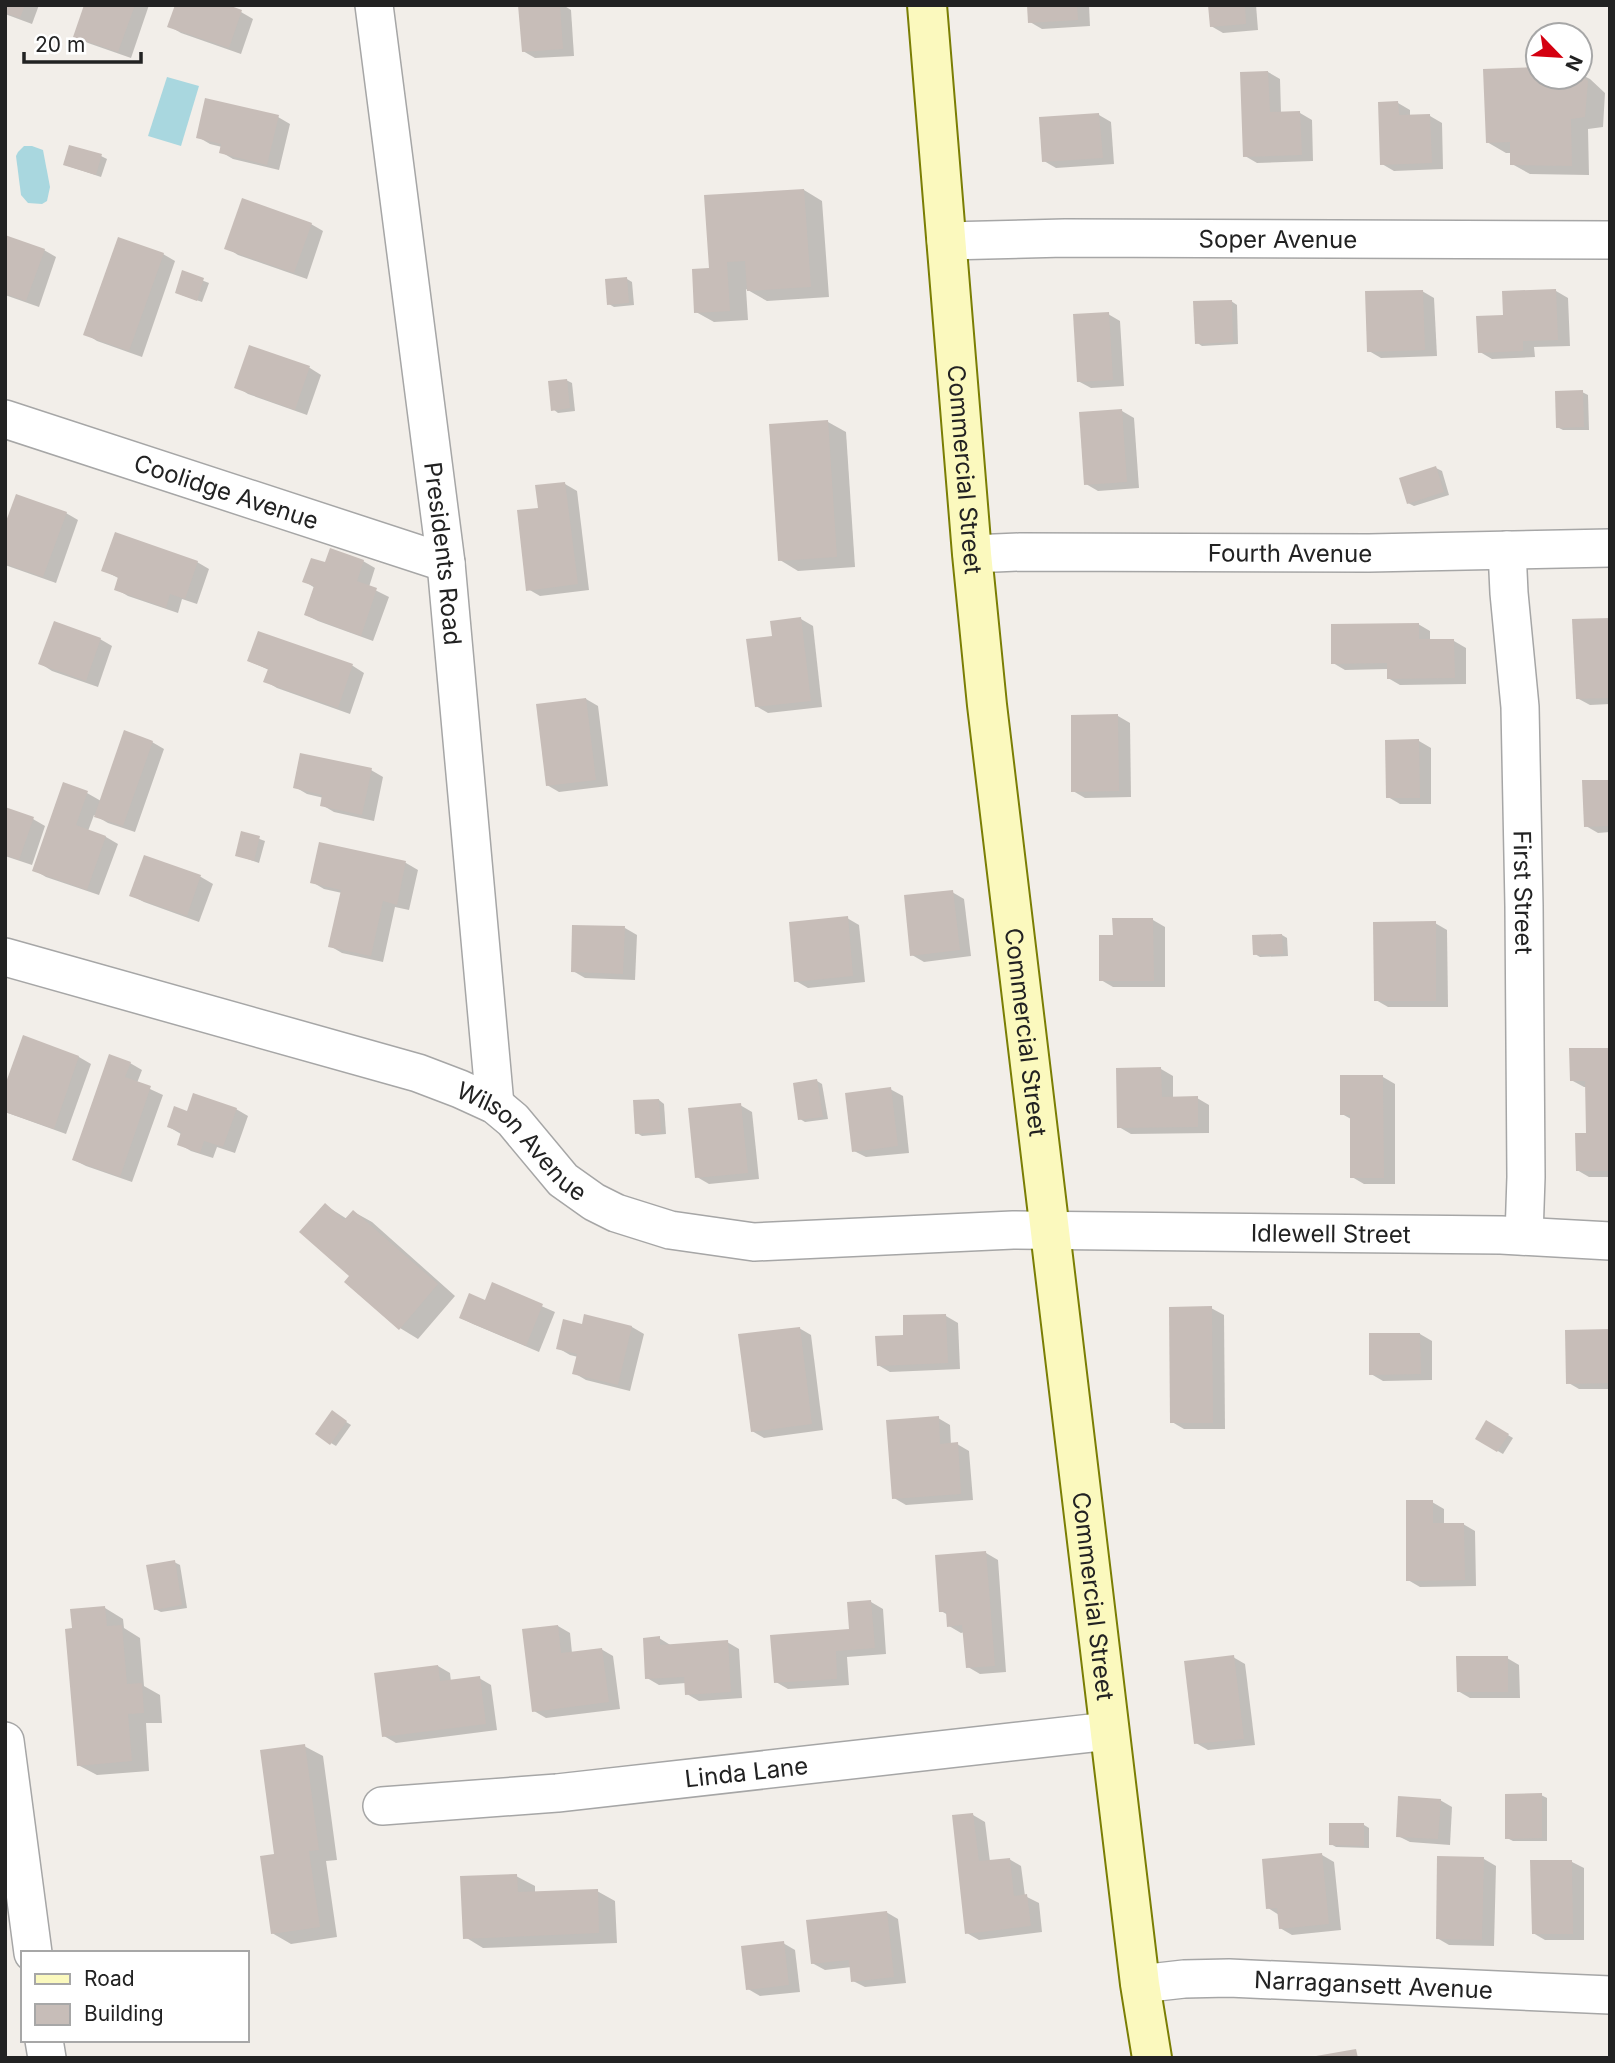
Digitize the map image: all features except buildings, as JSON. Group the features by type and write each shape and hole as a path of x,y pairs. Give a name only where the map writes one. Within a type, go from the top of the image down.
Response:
{"main road":[{"name":"Commercial Street","path":"927,5 987,705 1140,1984 1152,2058"}],"street":[{"name":"Presidents Road","path":"374,5 446,563 495,1105"},
{"name":"Soper Avenue","path":"946,241 1055,238 1610,240"},
{"name":"Coolidge Avenue","path":"5,419 446,563"},
{"name":"Fourth Avenue","path":"972,554 1369,553 1610,548"},
{"name":"First Street","path":"1507,550 1521,747 1525,1014 1524,1236"},
{"name":"Wilson Avenue","path":"5,957 418,1073 460,1089 495,1105 513,1120 563,1180 594,1202 616,1213 670,1230 754,1242 1050,1230"},
{"name":"Idlewell Street","path":"1050,1230 1524,1236 1610,1241"},
{"name":"Linda Lane","path":"382,1806 571,1791 1110,1731"},
{"path":"5,1741 23,1932"},
{"name":"Narragansett Avenue","path":"1140,1984 1206,1978 1610,1995"}],"water":[{"path":"167,77 199,86 181,146 148,136"},
{"path":"24,146 43,150 50,187 47,201 42,204 28,203 21,195 16,156"}]}
